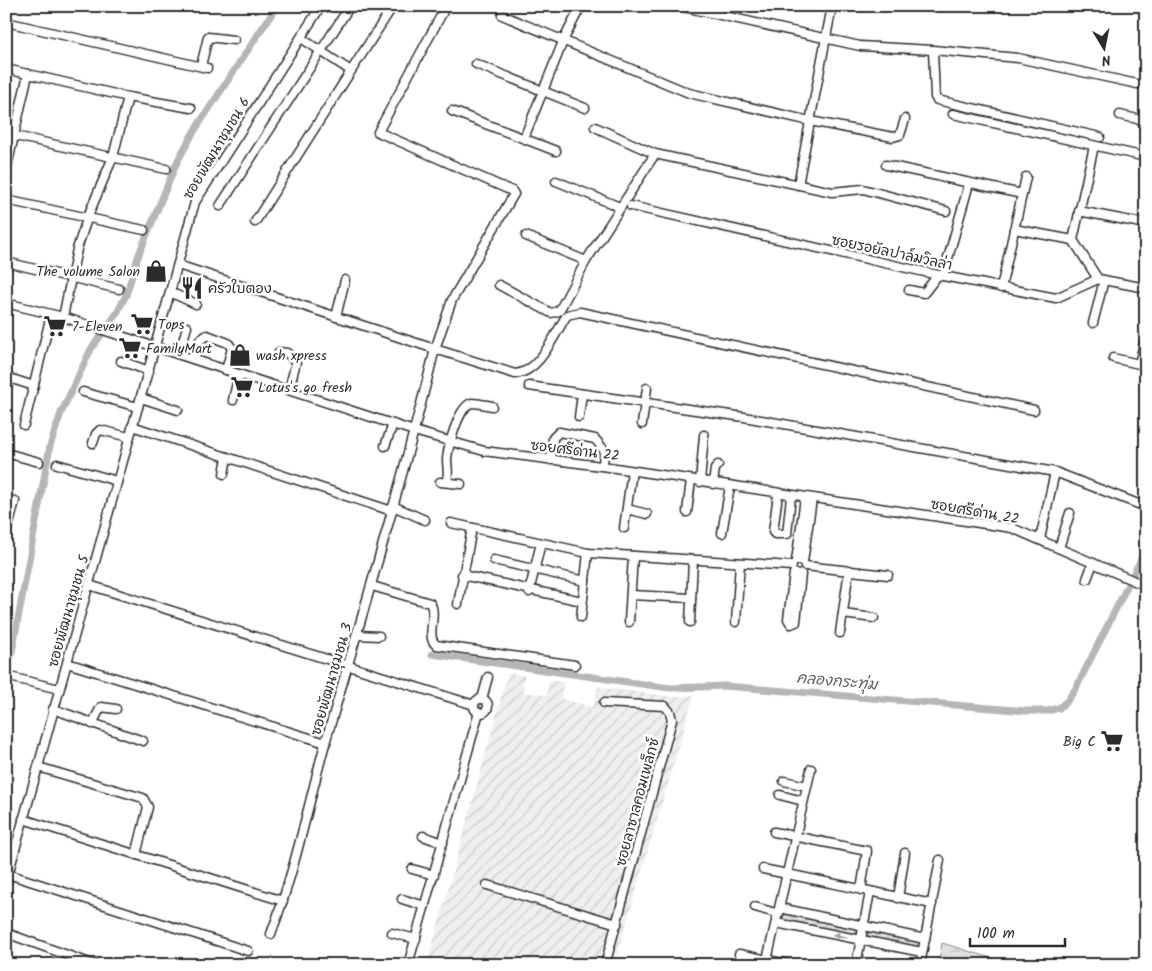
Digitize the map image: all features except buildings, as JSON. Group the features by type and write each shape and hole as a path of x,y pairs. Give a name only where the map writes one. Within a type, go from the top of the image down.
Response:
{"street":[{"name":"ซอยพัฒนาชุมชน 6","path":"156,347 198,196 321,6"},
{"path":"220,206 350,6"},
{"path":"255,222 393,6"},
{"name":"ซอยพัฒนาชุมชน 3","path":"271,934 284,901 356,635 372,586 434,349 452,300 514,194 512,191 378,132 446,6"},
{"path":"524,138 545,91 564,39 581,6"},
{"path":"679,6 869,48 933,50 1018,58 1136,84"},
{"path":"798,184 824,39 832,6"},
{"path":"502,14 689,94 810,121 893,136 900,135 905,119"},
{"path":"6,22 204,67 208,37 234,40"},
{"path":"301,38 351,71"},
{"path":"933,50 935,96 937,100 1100,137"},
{"path":"476,64 584,108"},
{"path":"6,69 128,97 191,108"},
{"path":"6,170 10,135 28,74"},
{"path":"63,317 77,249 88,216 113,157 128,97"},
{"path":"452,110 556,151"},
{"path":"953,114 1146,157"},
{"path":"1120,115 1146,121"},
{"path":"595,127 655,154 832,192 863,189 946,211"},
{"path":"10,135 166,169"},
{"path":"1073,240 1094,146"},
{"path":"499,285 551,313 559,311 586,261 655,154"},
{"path":"886,165 1022,194"},
{"path":"1001,288 1026,177"},
{"path":"556,180 620,207"},
{"path":"909,290 924,293 940,275 969,184"},
{"path":"6,200 88,216 144,230"},
{"name":"ซอยรอยัลปาล์มวิลล่า","path":"631,206 940,275 1056,298 1101,279"},
{"path":"1079,211 1146,224"},
{"path":"1014,229 1073,240 1101,279 1146,288"},
{"path":"526,236 586,261"},
{"path":"6,262 119,288"},
{"path":"178,265 515,374 524,374 544,352 566,315 580,312 1034,410"},
{"path":"1094,323 1101,279"},
{"path":"336,317 345,280"},
{"path":"170,292 196,304"},
{"name":"ซอยศรีด่าน 22","path":"6,303 63,317 414,431 491,452 603,466 1012,528 1146,586"},
{"path":"24,425 51,314"},
{"path":"179,354 187,327"},
{"path":"194,359 200,340 207,335 228,343 232,348 226,370"},
{"path":"1114,358 1139,364 1146,335"},
{"name":"ซอยพัฒนาชุมชน 5","path":"7,878 132,426 156,347"},
{"path":"279,352 287,353 296,362 289,390"},
{"path":"121,361 149,371"},
{"path":"233,400 239,374"},
{"path":"6,378 34,386"},
{"path":"529,386 744,417 1055,472 1146,506"},
{"path":"642,424 647,388"},
{"path":"83,392 138,407"},
{"path":"580,417 582,394"},
{"path":"141,398 178,410"},
{"path":"461,484 443,482 449,472 447,459 460,414 465,407 472,403 492,406"},
{"path":"385,446 393,424"},
{"path":"132,426 425,520"},
{"path":"93,443 96,434 100,430 129,437"},
{"path":"551,460 553,438 559,432 595,439 604,450 603,466"},
{"path":"700,482 704,435"},
{"path":"6,453 38,462"},
{"path":"224,474 228,457"},
{"path":"57,464 117,481"},
{"path":"713,484 714,469 718,465"},
{"path":"624,528 632,471"},
{"path":"1040,539 1055,472"},
{"path":"687,512 692,480"},
{"path":"722,533 730,486"},
{"path":"778,494 773,532 775,534 787,534 791,496"},
{"path":"798,567 796,622 791,624 788,619 809,498"},
{"path":"6,500 15,502 6,535"},
{"path":"627,509 647,514"},
{"path":"1059,548 1070,513"},
{"path":"451,523 588,553 849,570 888,576"},
{"path":"458,604 472,528"},
{"path":"529,590 541,543"},
{"path":"581,616 588,553"},
{"path":"629,622 634,556"},
{"path":"494,560 585,581"},
{"path":"690,622 693,560"},
{"path":"736,622 740,563"},
{"path":"1087,579 1093,563"},
{"path":"840,632 849,570"},
{"path":"462,575 582,601"},
{"path":"89,585 485,711 487,707 486,701 482,699"},
{"path":"372,586 430,604 434,610 432,638 436,645 575,665"},
{"path":"631,595 691,598"},
{"path":"843,614 874,618"},
{"path":"356,635 379,636"},
{"path":"67,663 326,743"},
{"path":"6,676 59,689"},
{"path":"482,699 488,677"},
{"path":"408,965 443,843 476,709 476,701 482,699"},
{"name":"ซอยลาซาลคอมเพล็กซ์","path":"604,703 665,706 670,712 672,720 606,965"},
{"path":"92,724 101,707 116,710"},
{"path":"54,709 144,741"},
{"path":"38,767 143,798 148,807 136,854"},
{"path":"767,960 811,770"},
{"path":"784,781 807,786"},
{"path":"780,795 803,801"},
{"path":"23,819 284,901"},
{"path":"774,832 867,851 866,891 856,965"},
{"path":"423,836 443,843"},
{"path":"898,898 906,853"},
{"path":"920,965 940,860"},
{"path":"412,869 434,875"},
{"path":"763,869 932,904"},
{"path":"7,878 248,951"},
{"path":"487,885 617,924"},
{"path":"402,900 425,906"},
{"path":"755,907 925,939"},
{"path":"776,923 922,952"},
{"path":"6,932 95,965"},
{"path":"392,932 416,940"},
{"path":"739,954 792,965"}],"shaded area":[{"path":"508,673 524,675 523,692 546,695 550,680 563,682 561,699 593,707 598,687 674,697 694,695 614,965 427,965"}],"green space":[{"path":"782,912 858,927 856,937 780,922"},
{"path":"869,930 922,941 920,949 868,938"},
{"path":"942,943 1014,965 938,965"}],"waterway":[{"path":"6,684 50,446 61,413 91,349 117,313 126,295 139,254 177,162 193,133 277,6"},
{"name":"คลองกระทุ่ม","path":"432,654 670,688 725,686 1027,711 1047,711 1059,708 1067,701 1076,688 1146,549"}],"place":[{"name":"The volume Salon","path":"156,271"},
{"name":"ครัวใบตอง","path":"192,288"},
{"name":"Tops","path":"142,324"},
{"name":"7-Eleven","path":"55,326"},
{"name":"FamilyMart","path":"130,348"},
{"name":"wash xpress","path":"240,355"},
{"name":"Lotus's go fresh","path":"242,387"},
{"name":"Big C","path":"1112,741"}]}
